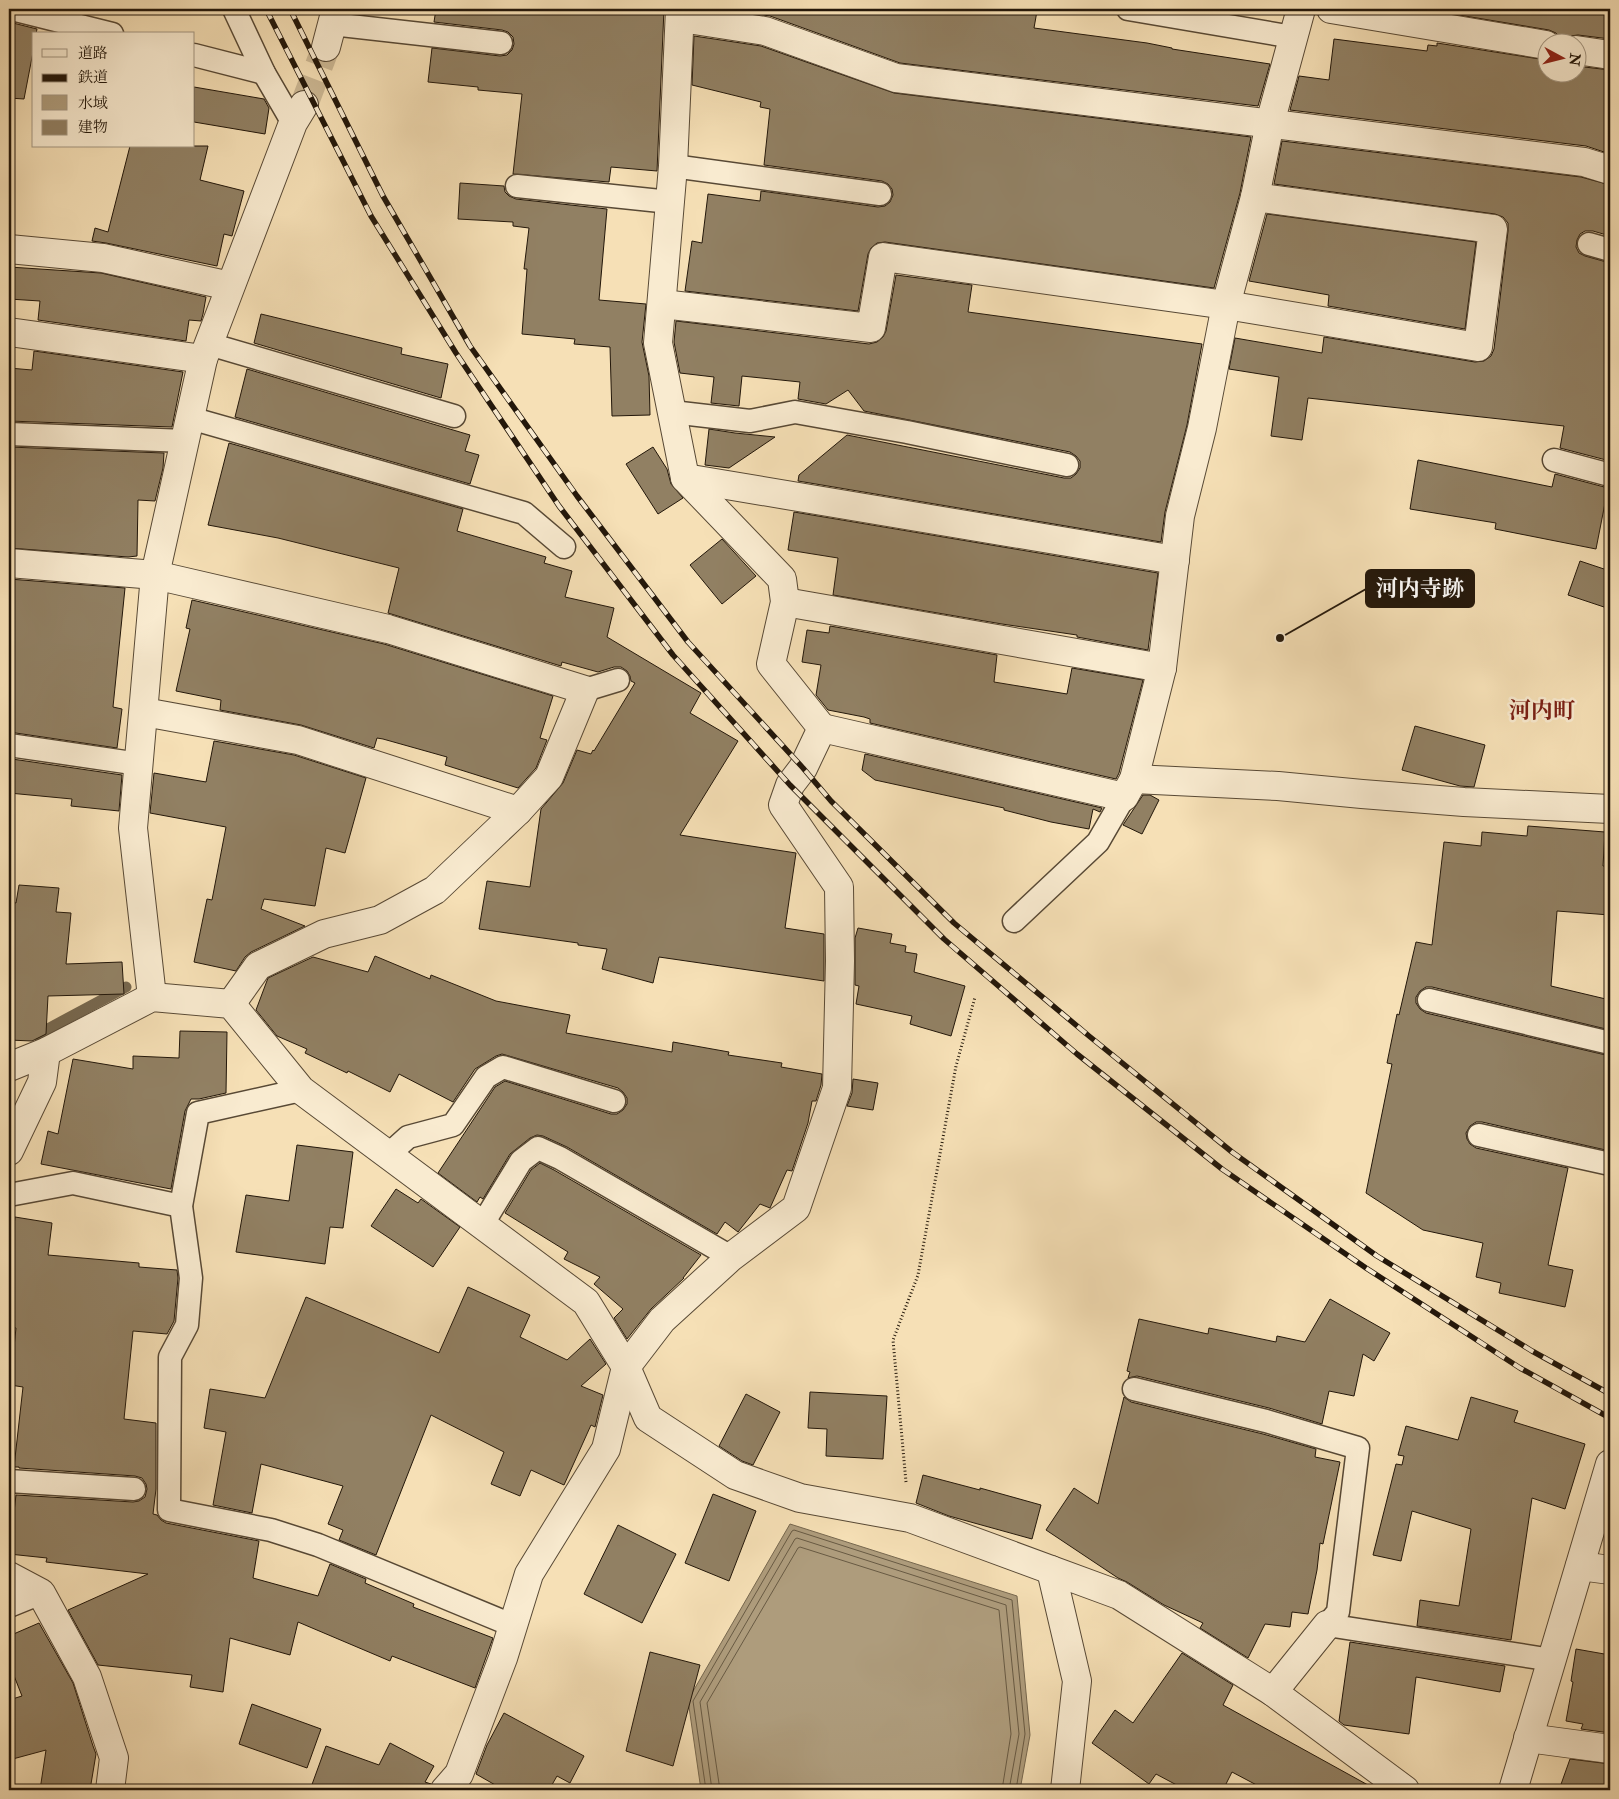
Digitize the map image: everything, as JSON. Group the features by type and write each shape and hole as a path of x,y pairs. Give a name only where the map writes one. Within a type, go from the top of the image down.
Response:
{"street":[{"path":"1129,788 1162,668 1180,516 1202,428 1226,305 1255,196 1270,123 1301,9"},
{"path":"1332,9 1536,42"},
{"path":"1610,170 1584,162 896,78 765,31 680,13 670,202 658,343 685,478 782,579 785,602 771,664 822,728 1129,788 1278,786 1464,802 1610,809"},
{"path":"1586,51 1610,55"},
{"path":"152,997 133,828 155,575 206,351 299,114"},
{"path":"662,304 871,328 883,256 1226,305 1478,348 1493,229 1255,196"},
{"path":"9,249 102,258 230,286"},
{"path":"9,332 206,351"},
{"path":"685,478 1176,560"},
{"path":"9,563 155,575 388,629 585,690 550,777 518,811 435,890 380,920 324,934 258,966 231,1004"},
{"path":"785,602 1162,668"},
{"path":"144,712 298,740 518,811"},
{"path":"445,1790 459,1774 514,1626 529,1574 606,1449 626,1367 662,1320 731,1257 796,1208 837,1088 840,961 839,887 783,806 790,785 803,768 822,728"},
{"path":"9,1067 46,1052 152,997 231,1004 301,1090 586,1302 626,1367 648,1418 735,1476 800,1498 910,1518 1119,1595 1274,1692 1404,1790"},
{"path":"9,1151 42,1082 46,1052"},
{"path":"1512,1790 1610,1464"},
{"path":"1580,1566 1610,1570"},
{"path":"1051,1570 1077,1681 1065,1790"},
{"path":"9,1576 40,1593 87,1677 114,1758 117,1786"},
{"path":"1274,1692 1327,1625"},
{"path":"1528,1738 1610,1749"}],"lane":[{"path":"12,9 104,32"},
{"path":"234,9 264,73 299,114"},
{"path":"1128,9 1293,37"},
{"path":"331,27 501,43"},
{"path":"195,55 264,73"},
{"path":"672,166 880,194"},
{"path":"517,186 670,202"},
{"path":"1589,244 1610,250"},
{"path":"206,351 454,416"},
{"path":"672,412 750,421 795,412 907,432 1067,465"},
{"path":"9,434 187,430 524,513 564,547"},
{"path":"1554,460 1610,475"},
{"path":"585,690 618,680"},
{"path":"9,745 138,764"},
{"path":"1014,921 1098,842 1129,788"},
{"path":"1429,1000 1610,1043"},
{"path":"388,1155 408,1137 454,1125 486,1077 503,1067 614,1101"},
{"path":"301,1090 198,1113 180,1206 191,1278 187,1325 170,1357 169,1510 271,1530 318,1545 514,1626"},
{"path":"1479,1135 1610,1164"},
{"path":"482,1224 521,1161 538,1148 560,1158 731,1257"},
{"path":"9,1195 72,1183 180,1206"},
{"path":"1134,1389 1266,1421 1358,1448 1338,1612 1327,1625"},
{"path":"9,1481 134,1489"},
{"path":"9,1606 40,1593"},
{"path":"1327,1625 1552,1660"}],"path":[{"path":"910,1518 893,1340 918,1276 956,1066 976,997"}],"water":[{"path":"790,1524 1017,1596 1030,1735 1020,1790 701,1790 688,1700"}],"building":[{"path":"436,9 664,9 657,171 611,167 609,182 513,174 522,94 478,90 478,87 428,82 432,48 500,56 507,55 512,50 514,44 513,37 508,32 502,30 434,22"},
{"path":"723,9 1019,9 1037,11 1034,28 1147,43 1172,49 1270,64 1258,106 900,63 770,16"},
{"path":"1441,9 1610,9 1610,39 1586,36 1586,32 1554,32 1441,12"},
{"path":"9,22 37,29 36,32 32,32 32,57 24,99 9,98"},
{"path":"694,36 761,46 894,93 1251,137 1240,193 1214,288 885,242 877,243 868,254 858,311 685,291 692,241 702,243 708,194 760,201 761,191 878,207 885,206 890,202 893,195 892,189 882,181 764,165 770,109 760,107 761,102 692,85"},
{"path":"1334,39 1427,51 1428,45 1437,46 1437,43 1536,58 1536,82 1586,82 1586,67 1610,70 1610,154 1586,146 1290,110 1299,76 1329,80"},
{"path":"195,87 264,99 269,108 265,134 195,122"},
{"path":"1282,141 1581,177 1610,185 1610,236 1593,231 1585,231 1580,234 1576,247 1579,253 1585,256 1610,263 1610,461 1560,448 1564,426 1308,398 1302,440 1271,436 1279,377 1229,369 1235,338 1322,353 1324,337 1475,362 1484,361 1491,356 1494,349 1508,231 1508,223 1503,217 1495,214 1274,184"},
{"path":"195,146 208,146 200,180 244,191 232,236 224,234 217,266 92,241 95,228 108,232 129,148 195,148"},
{"path":"460,183 504,186 505,192 516,199 607,209 599,300 646,304 642,342 649,376 650,415 612,416 610,347 574,344 575,339 522,334 527,269 524,269 529,228 513,226 513,222 458,219"},
{"path":"1267,214 1476,242 1465,329 1328,306 1329,295 1249,281"},
{"path":"9,267 101,273 206,297 203,314 201,321 189,320 186,341 38,320 40,301 9,299"},
{"path":"896,275 972,285 968,312 1202,344 1187,425 1165,512 1161,542 798,481 799,475 847,435 1064,478 1071,478 1076,474 1080,468 1080,461 1070,452 864,411 848,390 826,404 798,399 800,382 742,376 739,406 711,403 714,377 680,373 674,342 676,321 869,344 877,342 886,331"},
{"path":"261,314 402,348 401,354 448,364 441,398 254,343"},
{"path":"34,351 183,372 172,427 9,421 9,368 32,370"},
{"path":"247,369 470,435 465,451 479,455 470,484 235,417"},
{"path":"709,429 775,437 729,468 705,465"},
{"path":"229,443 463,509 457,531 546,557 544,563 572,571 565,597 614,608 607,637 701,693 690,713 738,741 680,835 796,853 785,928 824,934 824,981 659,957 653,983 602,969 607,949 479,929 487,881 530,887 541,809 563,783 577,750 591,754 594,751 635,683 631,681 627,671 621,667 598,672 562,662 561,666 388,613 399,568 278,538 208,525"},
{"path":"9,447 164,453 163,468 155,501 138,500 137,556 128,557 9,548"},
{"path":"653,447 667,469 671,484 683,498 658,514 626,464"},
{"path":"1418,460 1552,487 1555,474 1608,488 1596,549 1495,529 1496,523 1410,509"},
{"path":"794,512 1158,573 1148,650 1077,637 1077,635 833,595 838,558 788,550"},
{"path":"722,539 756,576 722,604 690,565"},
{"path":"1580,561 1610,571 1610,609 1568,595"},
{"path":"9,579 125,588 113,707 122,709 117,748 9,732"},
{"path":"192,600 384,644 553,696 540,738 547,740 536,768 518,788 445,765 447,757 377,738 374,748 301,725 220,710 221,700 176,691 190,629 186,628"},
{"path":"830,626 997,655 994,682 1067,694 1072,668 1143,680 1116,779 870,723 870,719 864,717 828,710 816,695 821,665 802,662 807,630 829,633"},
{"path":"1415,726 1485,745 1474,787 1460,786 1402,770"},
{"path":"214,741 294,755 366,778 345,853 326,848 315,906 264,899 261,909 305,926 251,952 245,957 236,971 194,962 207,899 212,900 226,827 150,813 154,773 206,782"},
{"path":"865,754 1102,808 1100,812 1093,809 1089,829 1051,822 1004,810 1004,808 875,780 862,770"},
{"path":"12,759 122,775 119,811 71,806 72,799 9,793"},
{"path":"1143,795 1150,795 1159,800 1142,834 1123,825"},
{"path":"1528,826 1605,832 1603,866 1610,866 1610,915 1557,911 1551,986 1610,1000 1610,1030 1432,987 1426,987 1420,991 1416,997 1416,1003 1426,1013 1610,1056 1610,1151 1482,1122 1476,1122 1470,1126 1466,1133 1470,1144 1476,1148 1568,1168 1548,1265 1573,1270 1565,1307 1499,1293 1501,1283 1476,1277 1483,1243 1423,1230 1366,1193 1392,1064 1387,1063 1397,1014 1399,1015 1416,942 1432,945 1444,842 1481,846 1482,832 1527,836"},
{"path":"19,885 59,888 56,912 71,913 66,964 122,962 124,994 48,996 46,1034 32,1041 9,1040 9,902 16,903"},
{"path":"858,928 892,934 890,943 906,946 905,952 917,954 914,972 965,986 951,1036 910,1024 912,1016 856,1004 859,986 855,985 855,938"},
{"path":"375,956 430,979 431,975 496,1001 570,1015 566,1033 672,1052 673,1042 729,1052 728,1055 782,1063 781,1067 822,1074 821,1085 816,1101 812,1101 808,1123 792,1171 787,1170 770,1208 760,1204 738,1232 725,1222 717,1234 567,1147 537,1135 530,1138 510,1154 483,1199 480,1197 477,1202 438,1173 495,1087 505,1081 611,1114 617,1114 623,1110 627,1104 627,1098 618,1088 502,1054 475,1069 453,1102 399,1074 390,1092 348,1071 347,1073 305,1053 307,1049 277,1036 256,1010 268,978 313,957 368,972"},
{"path":"180,1031 227,1032 226,1093 191,1099 185,1111 171,1189 41,1164 48,1131 58,1134 73,1059 133,1069 133,1056 179,1058"},
{"path":"853,1079 878,1083 873,1110 847,1106 852,1093"},
{"path":"297,1145 353,1152 343,1228 330,1227 325,1264 236,1252 246,1195 289,1201"},
{"path":"540,1163 701,1255 684,1278 651,1309 627,1339 614,1318 623,1309 594,1284 600,1277 564,1259 568,1252 505,1213 531,1170"},
{"path":"396,1189 418,1203 421,1199 460,1227 433,1267 371,1226"},
{"path":"15,1217 52,1223 48,1255 139,1263 139,1267 177,1270 174,1321 167,1334 133,1331 124,1419 156,1423 156,1489 153,1514 166,1523 259,1541 253,1578 318,1596 330,1564 366,1579 365,1583 414,1604 413,1607 493,1638 475,1688 392,1656 390,1661 298,1622 290,1655 230,1638 223,1692 190,1687 192,1675 98,1665 68,1610 148,1574 46,1562 47,1558 9,1554 16,1495 133,1502 145,1497 147,1489 142,1478 135,1476 14,1467 23,1387 10,1385 16,1328 9,1327 9,1269"},
{"path":"468,1287 530,1315 520,1337 567,1360 590,1339 606,1364 581,1386 603,1395 595,1427 591,1425 564,1485 531,1470 520,1496 491,1484 504,1452 431,1415 376,1555 339,1540 343,1530 328,1524 343,1486 261,1464 252,1513 213,1505 226,1432 204,1428 210,1389 265,1398 306,1297 439,1353"},
{"path":"1330,1299 1390,1333 1374,1361 1363,1354 1354,1396 1329,1391 1322,1424 1269,1408 1137,1376 1128,1378 1130,1372 1127,1371 1139,1319 1208,1334 1209,1328 1276,1342 1277,1336 1305,1342"},
{"path":"810,1392 887,1396 883,1459 826,1456 827,1429 808,1428"},
{"path":"746,1394 780,1412 753,1465 742,1461 719,1446"},
{"path":"1124,1397 1131,1402 1316,1449 1315,1457 1340,1462 1323,1544 1320,1543 1317,1570 1308,1614 1292,1612 1290,1627 1265,1624 1248,1658 1200,1628 1203,1623 1164,1605 1118,1578 1046,1530 1074,1488 1098,1504"},
{"path":"1471,1397 1518,1411 1514,1422 1585,1444 1565,1509 1532,1498 1511,1640 1417,1626 1420,1600 1459,1606 1471,1529 1412,1511 1401,1561 1373,1555 1396,1464 1402,1465 1404,1456 1398,1455 1406,1426 1458,1440"},
{"path":"923,1475 1041,1505 1032,1539 949,1516 916,1503"},
{"path":"713,1494 756,1511 729,1581 685,1563"},
{"path":"618,1525 676,1554 642,1623 584,1594"},
{"path":"39,1623 73,1683 96,1754 90,1790 40,1790 46,1750 9,1760 9,1700 22,1696 9,1663 9,1636"},
{"path":"1350,1642 1505,1666 1500,1692 1416,1677 1409,1734 1344,1725 1339,1721"},
{"path":"1576,1649 1610,1655 1610,1733 1581,1729 1583,1724 1566,1721 1573,1682 1571,1681"},
{"path":"650,1652 700,1665 673,1766 626,1751"},
{"path":"1182,1653 1233,1685 1223,1705 1377,1790 1266,1790 1232,1772 1223,1790 1186,1790 1156,1774 1149,1784 1092,1743 1115,1710 1133,1723"},
{"path":"252,1704 321,1729 307,1768 239,1744"},
{"path":"504,1713 584,1756 570,1783 557,1776 549,1790 504,1790 476,1774 487,1745"},
{"path":"390,1743 434,1766 425,1782 431,1784 430,1790 310,1790 326,1746 379,1765"},
{"path":"1570,1759 1610,1764 1610,1773 1604,1790 1559,1790"}],"waterway":[{"path":"37,1052 44,1031 126,987"}],"tunnel":[{"path":"304,105 326,47"}],"railway":[{"path":"266,9 371,216 456,353 559,506 673,655 790,785 944,939 1077,1054 1222,1169 1366,1268 1520,1368 1610,1418"},
{"path":"290,9 383,196 470,346 577,496 688,642 831,801 954,923 1232,1152 1377,1256 1532,1351 1610,1394"}],"place":[{"name":"河内寺跡","path":"1280,638"}],"district":[{"name":"河内町","path":"1542,710"}]}
